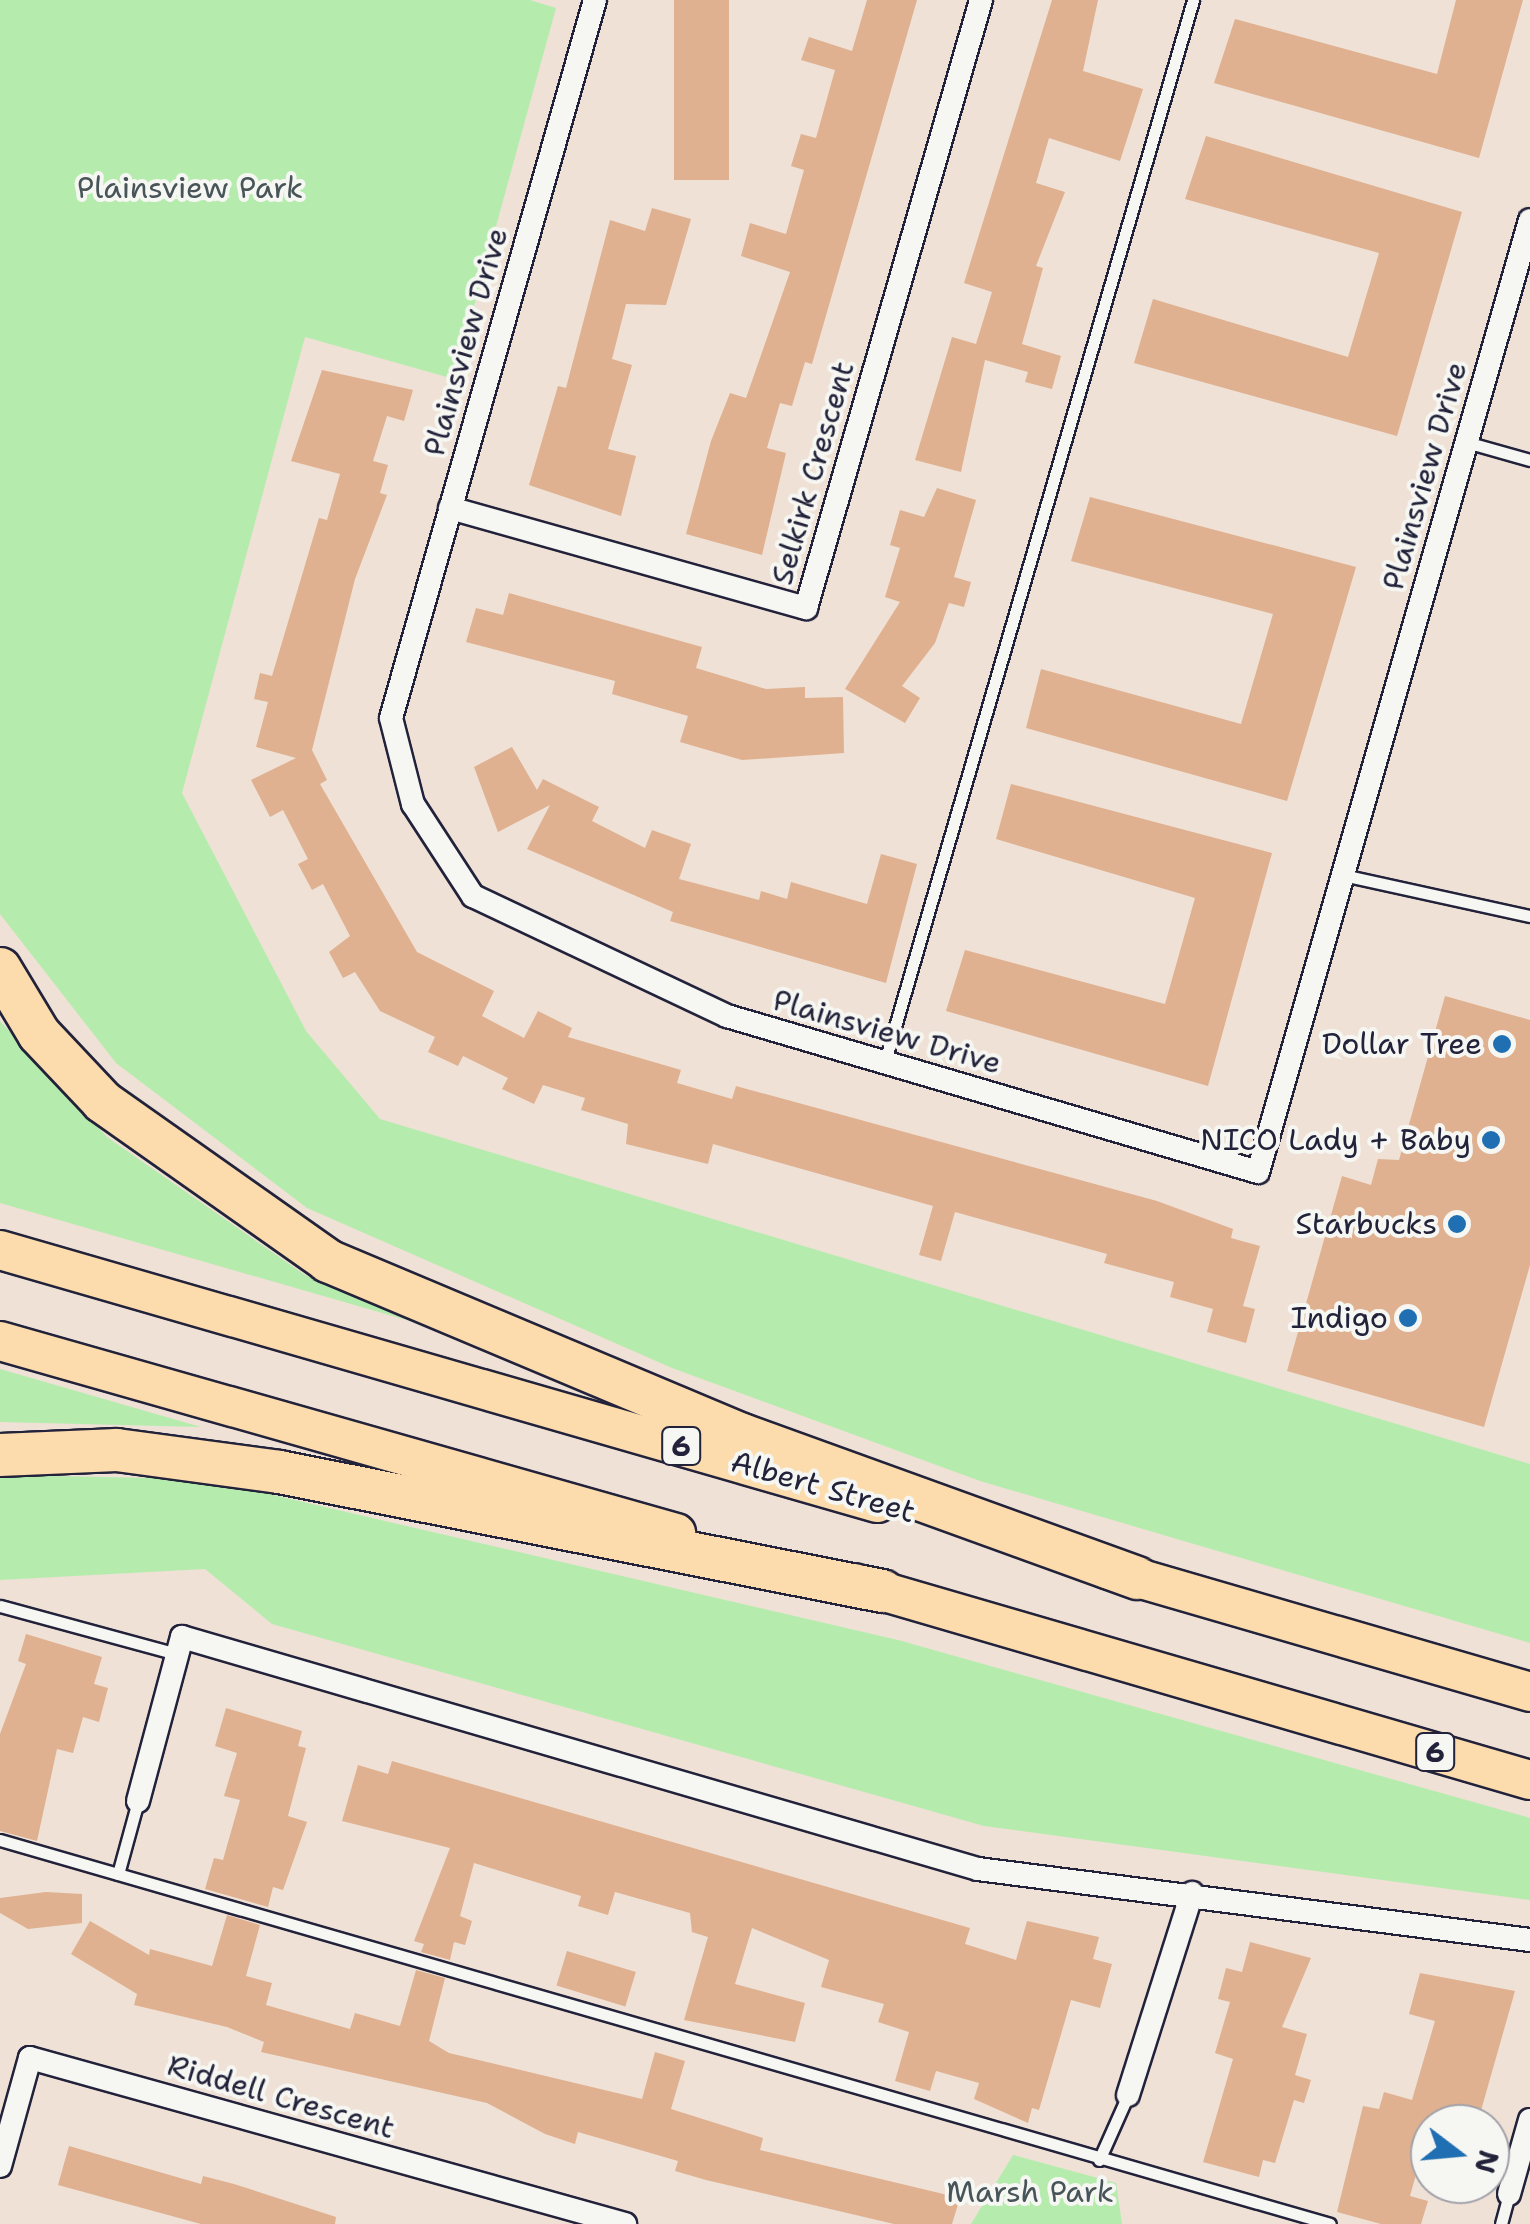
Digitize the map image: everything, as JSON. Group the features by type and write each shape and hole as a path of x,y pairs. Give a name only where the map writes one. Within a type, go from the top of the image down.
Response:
{"highway":[{"path":"0,969 38,1034 103,1102 328,1260 742,1435 1137,1578"},
{"path":"0,1455 117,1450 278,1472 882,1591"}],"main road":[{"name":"Albert Street","path":"0,1250 1530,1692"},
{"name":"6","path":"0,1341 1530,1780"}],"street":[{"name":"Plainsview Drive","path":"595,0 390,718 413,804 473,896 727,1016 1258,1172 1530,220"},
{"name":"Selkirk Crescent","path":"450,508 806,608 981,0"},
{"path":"138,1801 179,1645 978,1869 1192,1893 1530,1940"},
{"path":"1128,2095 1192,1893"},
{"name":"Riddell Crescent","path":"0,2166 30,2058 625,2224"},
{"path":"1510,2190 1530,2120"}],"lane":[{"path":"885,1062 1193,0"},
{"path":"1466,442 1530,460"},
{"path":"1343,875 1530,916"},
{"path":"0,1606 179,1645"},
{"path":"118,1874 138,1801"},
{"path":"0,1840 1330,2224"},
{"path":"1100,2160 1128,2095"}],"green space":[{"name":"Plainsview Park","path":"0,0 530,0 556,8 454,379 305,337 182,793 306,1031 380,1119 1530,1464 1530,1643 980,1481 672,1368 307,1208 116,1063 0,914"},
{"path":"0,1021 107,1137 305,1275 410,1321 0,1203"},
{"path":"0,1369 201,1427 0,1422"},
{"path":"0,1475 204,1479 898,1640 1530,1818 1530,1900 984,1826 272,1624 205,1569 0,1580"},
{"name":"Marsh Park","path":"1013,2155 1116,2183 1122,2224 971,2224"}],"building":[{"path":"674,0 729,0 729,180 674,180"},
{"path":"867,0 917,0 812,364 805,362 792,406 780,403 767,448 786,453 762,555 686,534 711,441 730,393 746,398 790,272 741,256 750,223 786,234 804,170 791,166 801,134 816,138 835,70 801,60 809,37 852,51"},
{"path":"1052,0 1098,0 1083,71 1143,89 1120,161 1049,138 1036,183 1065,192 1036,266 1043,268 1022,344 1061,356 1052,389 1025,382 1028,372 985,360 961,472 915,460 952,337 976,344 992,292 964,283"},
{"path":"1456,0 1523,0 1479,158 1214,83 1235,19 1437,74"},
{"path":"1206,136 1462,212 1397,436 1134,363 1153,299 1348,357 1379,253 1185,199"},
{"path":"652,208 691,219 666,305 626,304 612,359 632,365 608,449 636,456 621,516 529,485 558,386 566,388 610,220 645,231"},
{"path":"322,370 413,390 404,421 387,416 373,461 388,465 380,493 387,495 355,579 312,750 327,780 320,784 417,952 494,991 482,1016 524,1038 538,1011 572,1028 568,1037 681,1070 677,1083 732,1099 736,1086 1157,1201 1233,1229 1231,1238 1260,1246 1243,1306 1255,1309 1246,1343 1207,1332 1213,1309 1170,1297 1174,1282 1104,1263 1107,1254 955,1212 941,1261 919,1255 933,1206 713,1144 708,1164 626,1144 628,1124 581,1110 585,1098 543,1085 534,1104 502,1089 508,1078 463,1056 458,1066 428,1052 435,1037 380,1011 355,972 343,978 329,952 350,936 323,884 312,890 298,864 308,859 283,810 270,817 251,780 296,758 256,747 268,702 254,699 260,673 272,676 319,518 327,520 340,474 291,461"},
{"path":"937,488 976,500 954,577 971,582 964,607 949,603 935,643 902,686 920,698 905,723 845,689 900,602 885,597 900,548 890,545 900,510 924,517"},
{"path":"1090,497 1356,567 1287,801 1026,728 1041,669 1241,724 1273,614 1071,561"},
{"path":"509,593 702,647 696,668 766,689 805,687 805,698 843,697 844,753 742,760 680,742 688,716 612,694 615,681 466,642 476,608 503,615"},
{"path":"512,747 537,790 543,779 599,807 592,821 645,848 652,830 691,844 679,879 759,900 761,891 787,899 791,882 867,904 881,854 917,864 886,983 670,921 673,912 527,849 550,805 498,832 474,767"},
{"path":"1011,784 1272,853 1208,1086 946,1011 965,950 1165,1004 1195,898 996,839"},
{"name":"Indigo","path":"1445,996 1530,1020 1530,1265 1484,1427 1287,1371 1342,1176 1371,1185 1378,1159 1399,1160"},
{"path":"26,1634 102,1657 94,1684 108,1688 99,1722 83,1717 73,1753 57,1749 37,1841 0,1831 0,1734 26,1664 18,1661"},
{"path":"226,1708 302,1731 298,1746 306,1748 288,1816 307,1822 283,1890 273,1887 268,1907 205,1889 214,1858 223,1860 240,1800 224,1796 237,1753 215,1746"},
{"path":"392,1761 970,1928 965,1944 1016,1960 1027,1921 1099,1937 1093,1959 1112,1964 1100,2008 1071,2000 1039,2110 1032,2108 1028,2123 974,2099 979,2083 936,2071 930,2091 895,2081 909,2032 878,2022 884,2004 821,1987 829,1960 752,1928 735,1984 805,2003 795,2042 684,2020 708,1937 692,1932 690,1913 615,1892 608,1915 578,1906 581,1896 474,1863 460,1916 472,1921 465,1945 454,1942 450,1960 421,1952 424,1944 414,1941 450,1848 342,1821 358,1765 388,1774"},
{"path":"46,1892 82,1894 82,1923 28,1929 0,1913 0,1898"},
{"path":"227,1915 260,1925 246,1976 272,1983 266,2005 350,2029 355,2013 400,2026 416,1970 445,1978 429,2041 449,2053 642,2099 655,2052 685,2061 671,2109 763,2138 760,2150 960,2198 952,2224 894,2224 706,2180 675,2171 678,2161 578,2132 575,2144 545,2134 487,2103 261,2052 264,2042 227,2027 134,2005 137,1994 71,1954 90,1921 149,1955 150,1949 212,1966"},
{"path":"1250,1942 1311,1958 1282,2027 1307,2034 1295,2075 1311,2080 1304,2103 1294,2100 1275,2163 1263,2160 1259,2177 1203,2162 1233,2059 1215,2053 1230,2002 1218,1999 1226,1968 1242,1972"},
{"path":"567,1951 636,1972 625,2006 556,1985"},
{"path":"1420,1973 1515,1991 1483,2104 1410,2104 1410,2204 1427,2204 1421,2224 1381,2224 1337,2212 1363,2106 1379,2109 1384,2092 1412,2100 1435,2021 1409,2014"},
{"path":"69,2146 201,2184 203,2176 234,2184 336,2217 335,2224 201,2224 58,2185"}],"place":[{"name":"Dollar Tree","path":"1502,1044"},
{"name":"NICO Lady + Baby","path":"1491,1140"},
{"name":"Starbucks","path":"1457,1224"},
{"name":"Indigo","path":"1408,1318"}]}
